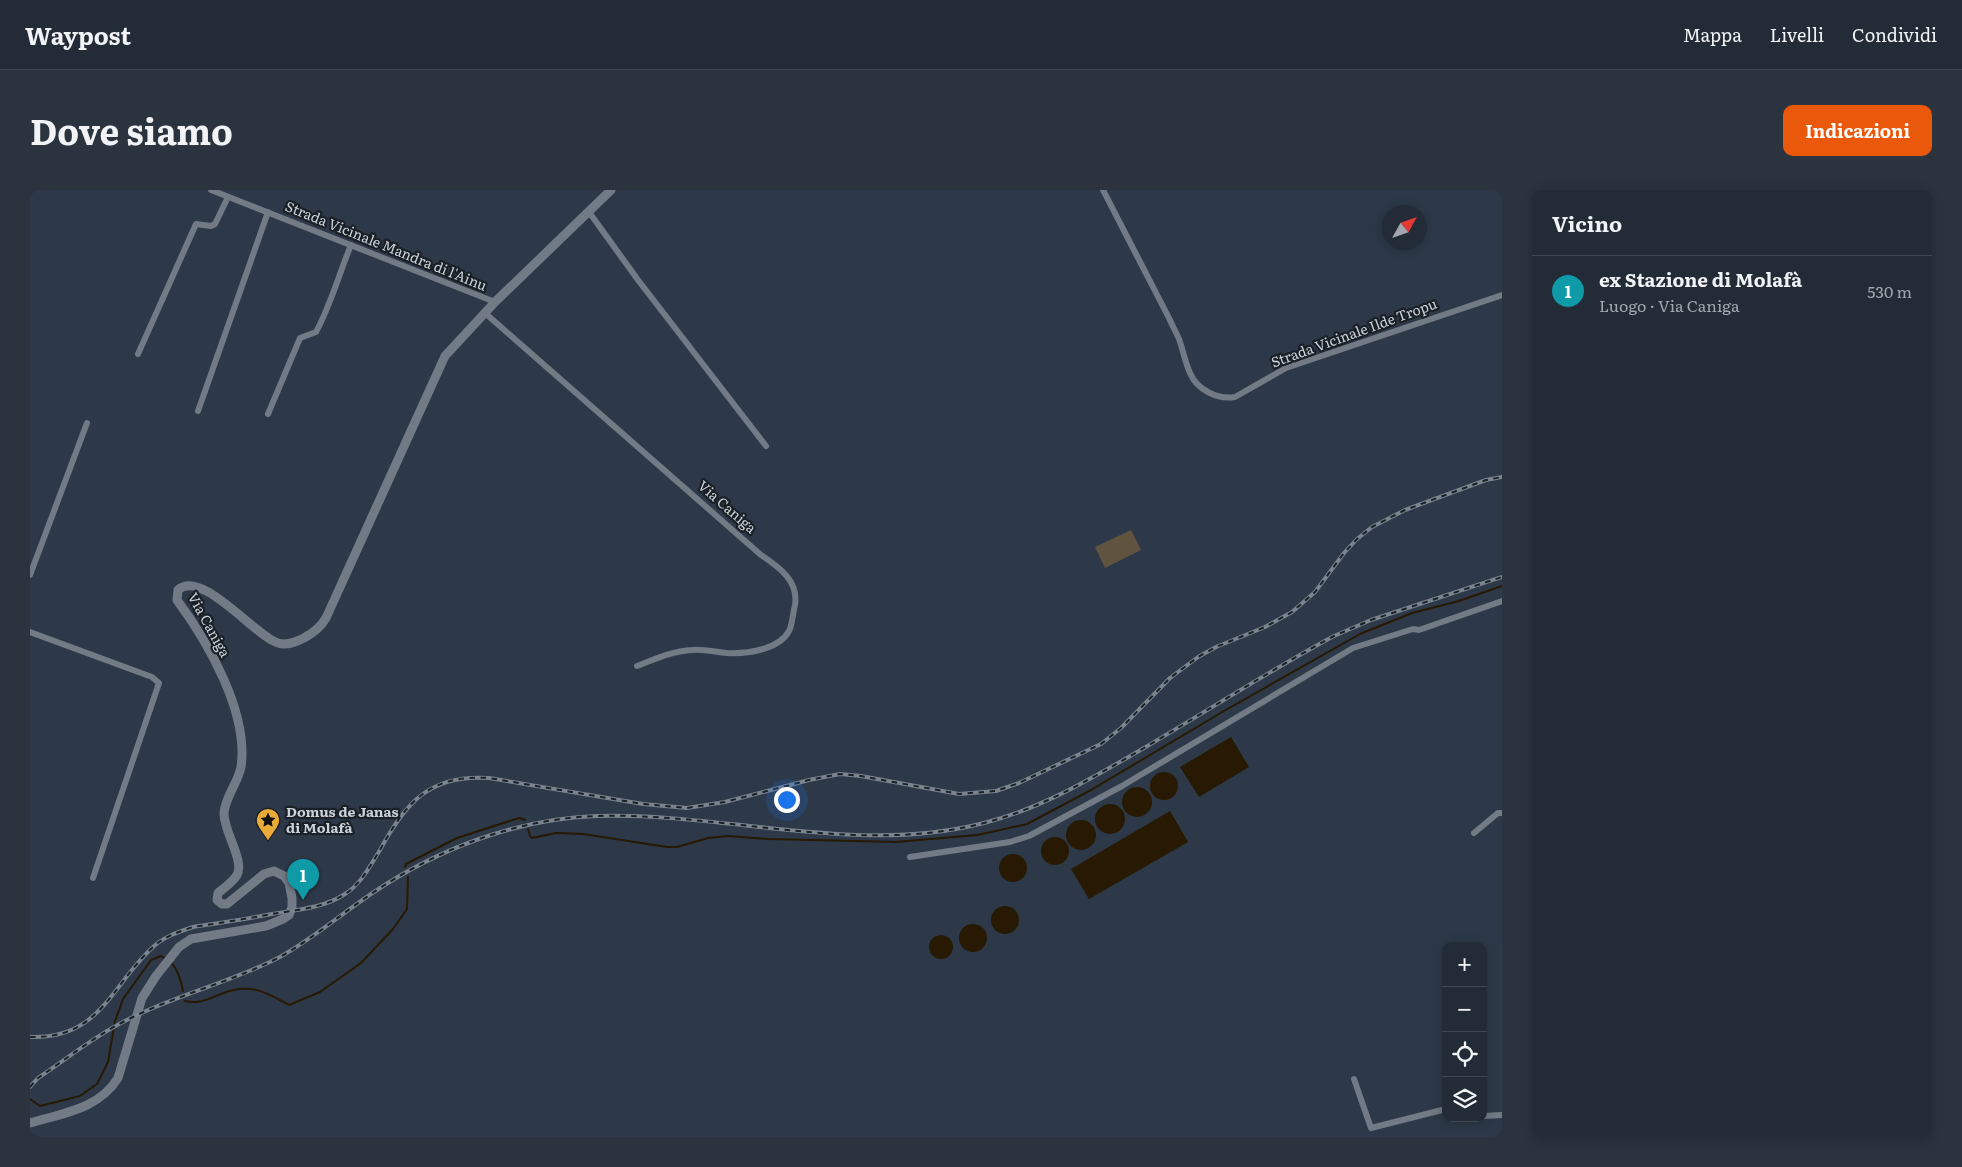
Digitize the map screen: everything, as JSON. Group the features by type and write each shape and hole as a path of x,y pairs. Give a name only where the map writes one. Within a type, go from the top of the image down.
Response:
{"street":[{"name":"Strada Vicinale Mandra di l'Ainu","path":"211,190 495,302"},
{"name":"Via Caniga","path":"30,1123 97,1101 113,1087 118,1078 142,998 165,964 184,943 191,939 266,926 283,919 291,911 292,898 287,879 274,871 264,874 228,904 222,904 217,900 218,893 236,877 239,870 224,816 226,805 241,769 241,735 235,709 227,690 198,629 177,600 177,593 183,586 196,587 240,614 271,641 281,644 301,639 320,626 326,618 441,362 495,302 612,190"},
{"name":"Strada Vicinale Ilde Tropu","path":"1103,190 1178,338 1190,375 1200,387 1212,394 1226,398 1235,397 1286,368 1502,295"},
{"path":"138,354 196,224 212,226 215,224 228,197"},
{"path":"198,411 268,212"},
{"path":"589,212 622,259 766,446"},
{"path":"268,414 300,338 316,332 328,308 351,245"},
{"name":"Via Caniga","path":"485,313 761,555 777,565 792,582 795,591 795,604 790,630 776,644 763,649 743,652 727,653 713,650 692,650 670,654 637,666"},
{"path":"30,575 87,423"},
{"path":"910,857 1010,842 1029,836 1122,786 1353,648 1413,629 1419,630 1502,601"},
{"path":"30,632 152,677 159,683 93,878"},
{"path":"1474,833 1498,812 1502,813"},
{"path":"1354,1079 1371,1128 1442,1109"},
{"path":"1487,1116 1502,1115"}],"shaded area":[{"path":"1131,530 1141,550 1105,568 1095,547"},
{"path":"1231,737 1249,767 1199,797 1180,767"},
{"path":"1164,772 1174,776 1178,786 1174,796 1164,800 1154,796 1150,786 1154,776"},
{"path":"1137,787 1143,788 1151,796 1151,808 1143,816 1137,817 1131,816 1123,808 1122,802 1123,796 1131,788"},
{"path":"1110,804 1116,805 1124,813 1124,825 1116,833 1110,834 1104,833 1096,825 1095,819 1096,813 1104,805"},
{"path":"1170,811 1188,842 1089,899 1071,869"},
{"path":"1081,820 1091,825 1096,835 1091,845 1081,850 1071,845 1066,835 1071,825"},
{"path":"1055,837 1065,841 1069,851 1065,861 1055,865 1045,861 1041,851 1045,841"},
{"path":"1013,854 1023,858 1027,868 1023,878 1013,882 1003,878 999,868 1003,858"},
{"path":"1005,906 1015,910 1019,920 1015,930 1005,934 995,930 991,920 995,910"},
{"path":"973,924 983,928 987,938 983,948 973,952 963,948 959,938 963,928"},
{"path":"941,935 950,938 953,947 950,956 941,959 932,956 929,947 932,938"}],"waterway":[{"path":"528,829 532,838 556,833 583,834 677,847 708,838 728,836 769,839 896,842 977,835 1027,824 1091,790 1224,711 1360,634 1412,613 1459,601 1502,586"},
{"path":"405,867 406,864 457,838 519,818 525,820"},
{"path":"185,1001 198,1002 228,992 249,989 263,992 289,1005 320,992 361,963 393,929 407,909 408,877"},
{"path":"30,1099 40,1106 80,1096 97,1084 108,1062 115,1021 123,999 151,960 161,956 166,959"},
{"path":"170,962 177,971 183,991"}],"railway":[{"path":"30,1037 54,1035 73,1029 88,1020 102,1008 152,948 171,935 193,927 310,908 337,899 351,890 365,874 410,805 435,786 451,781 468,778 489,778 643,804 687,808 725,802 809,780 840,774 861,776 959,794 996,791 1019,783 1101,744 1121,728 1170,678 1198,657 1216,647 1265,627 1292,612 1315,592 1344,553 1372,527 1405,510 1486,480 1502,477"},
{"path":"30,1087 38,1078 120,1023 169,1001 242,974 278,958 396,878 450,850 478,839 536,823 596,816 693,820 839,834 888,835 936,832 984,823 1006,817 1047,801 1086,781 1334,636 1371,620 1502,577"}],"place":[{"name":"Domus de Janas di Molafà","path":"268,841"},
{"name":"ex Stazione di Molafà","path":"303,900"}]}
